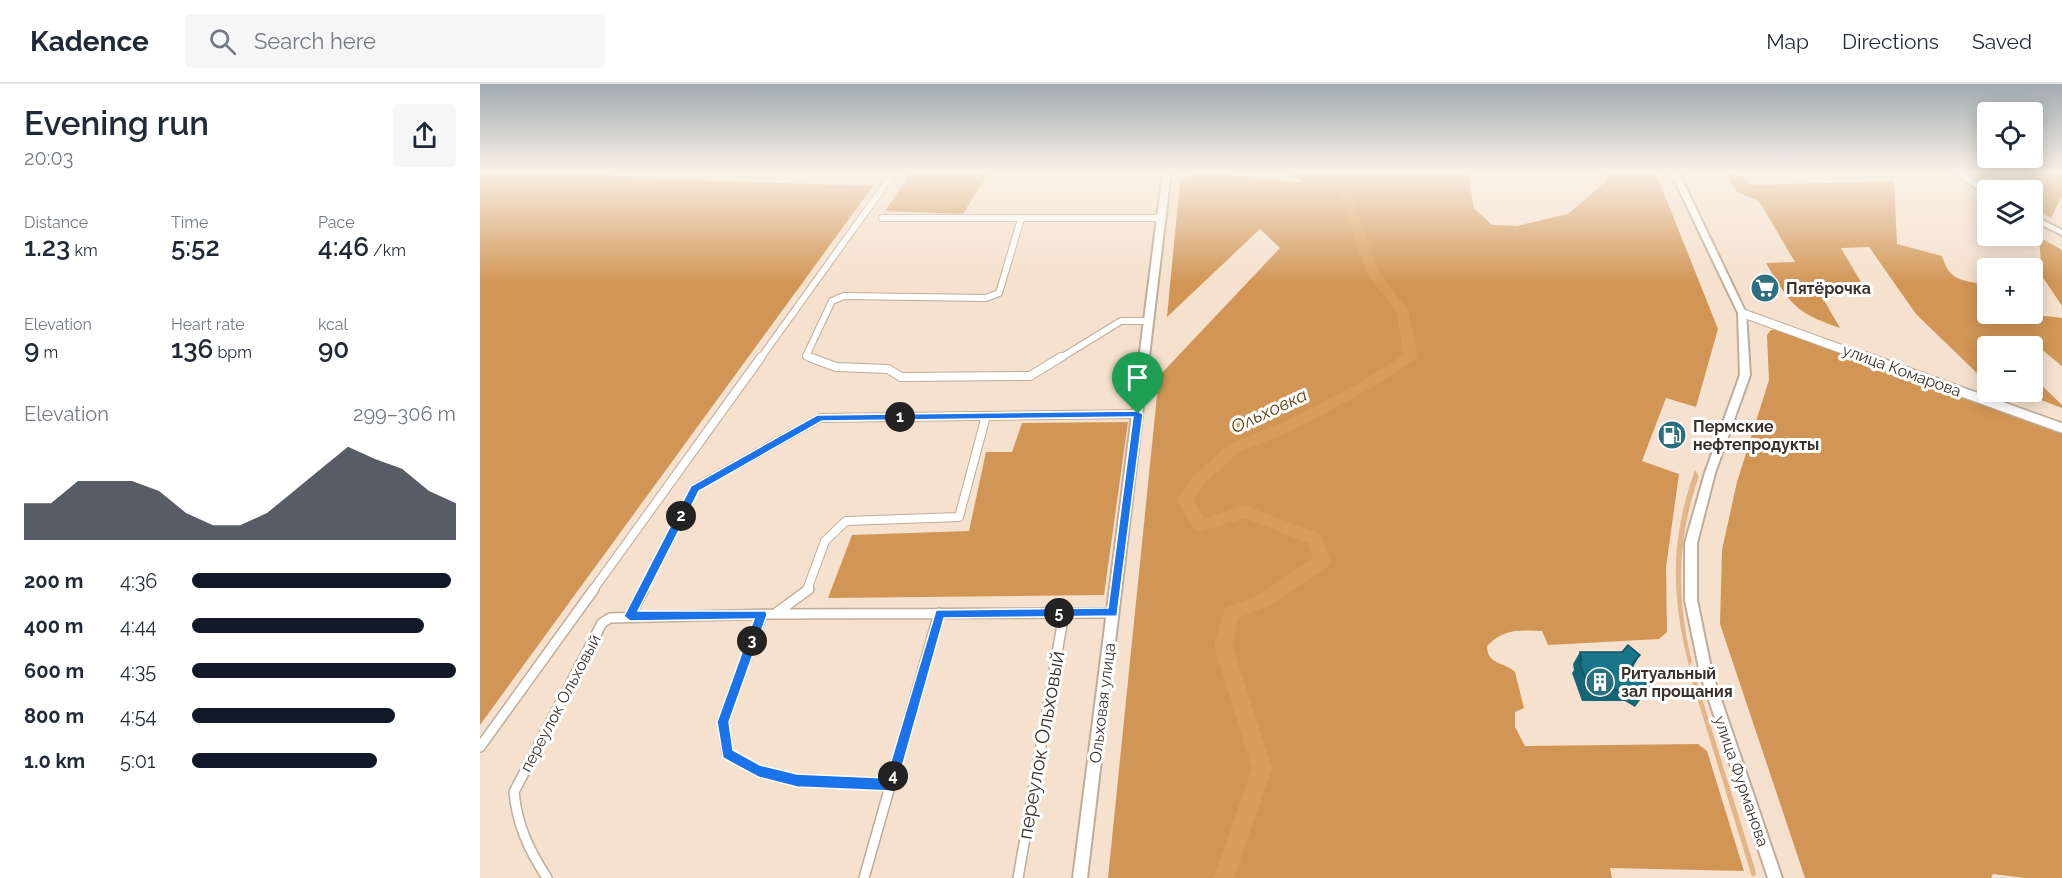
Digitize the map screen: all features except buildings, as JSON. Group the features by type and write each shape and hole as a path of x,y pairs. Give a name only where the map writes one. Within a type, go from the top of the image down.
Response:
{"main road":[{"name":"Ольховая улица","path":"1080,878 1163,208"},
{"name":"улица Фурманова","path":"1692,208 1742,313 1745,375 1710,473 1691,543 1691,600 1706,673 1775,878"},
{"path":"2043,223 2062,233"}],"street":[{"path":"480,747 868,208"},
{"path":"882,218 1162,218"},
{"path":"1021,219 999,293 986,298 844,296 832,301 806,356 836,367 888,369 901,377 1030,376 1121,321 1150,321"},
{"name":"улица Комарова","path":"1742,313 2062,428"},
{"path":"630,616 695,488 820,418 1138,414"},
{"path":"775,614 809,589 825,541 846,521 959,517 986,416"},
{"path":"864,878 939,613"},
{"name":"переулок Ольховый","path":"1018,878 1064,613"},
{"name":"переулок Ольховый","path":"547,878 521,838 515,815 514,792 602,623 610,618 775,614 1113,613"},
{"path":"762,615 723,722 727,753 758,771 797,781 891,785"}],"shaded area":[{"path":"480,208 857,208 480,725"},
{"path":"887,208 967,208 963,214 885,211"},
{"path":"1177,208 1474,208 1492,225 1517,226 1568,214 1575,208 1670,208 1718,329 1696,407 1666,398 1642,461 1679,474 1666,567 1667,632 1659,639 1548,645 1542,631 1513,631 1499,636 1487,646 1493,660 1515,672 1524,708 1515,712 1515,727 1525,746 1698,744 1707,751 1744,871 1610,868 1612,878 1108,878 1159,376 1280,248 1260,229 1167,317"},
{"path":"1763,208 1895,208 1897,244 1942,256 1953,275 1977,284 1977,324 2043,324 2043,316 2062,318 2062,366 2043,350 2043,336 1977,336 1977,373 1916,314 1869,247 1841,248 1868,294 1821,295 1840,328 1813,317 1795,305 1781,288 1766,263 1795,262"},
{"path":"2043,208 2056,208 2051,218 2043,214"},
{"path":"2043,239 2062,250 2062,306 2043,278 2043,258 2041,258 2040,246 2043,246"},
{"path":"1771,330 1780,330 2062,433 2062,878 2025,878 1993,874 1991,878 1805,878 1720,624 1722,550 1737,482 1769,380 1767,335"},
{"path":"2043,387 2062,405 2062,408 2043,401"},
{"path":"1128,422 1104,595 828,598 852,535 969,531 986,452 1012,452 1022,423"},
{"path":"1695,470 1699,476 1686,522 1681,568 1683,614 1692,662 1689,666 1679,615 1676,568 1681,520"},
{"path":"1691,678 1697,682 1755,869 1756,875 1752,877"}],"waterway":[{"name":"Ольховка","path":"1224,878 1262,768 1223,645 1231,613 1265,600 1322,561 1315,539 1245,512 1200,526 1185,499 1201,478 1233,449 1293,424 1366,385 1411,357 1402,310 1373,274 1350,208"}],"place":[{"name":"Пятёрочка","path":"1765,288"},
{"name":"Пермские нефтепродукты","path":"1672,435"},
{"name":"Ритуальный зал прощания","path":"1600,682"}],"route":[{"path":"1138,414 1113,613 939,613 891,785 797,781 758,771 727,753 723,722 762,615 630,616 695,488 820,418 1138,414"}]}
